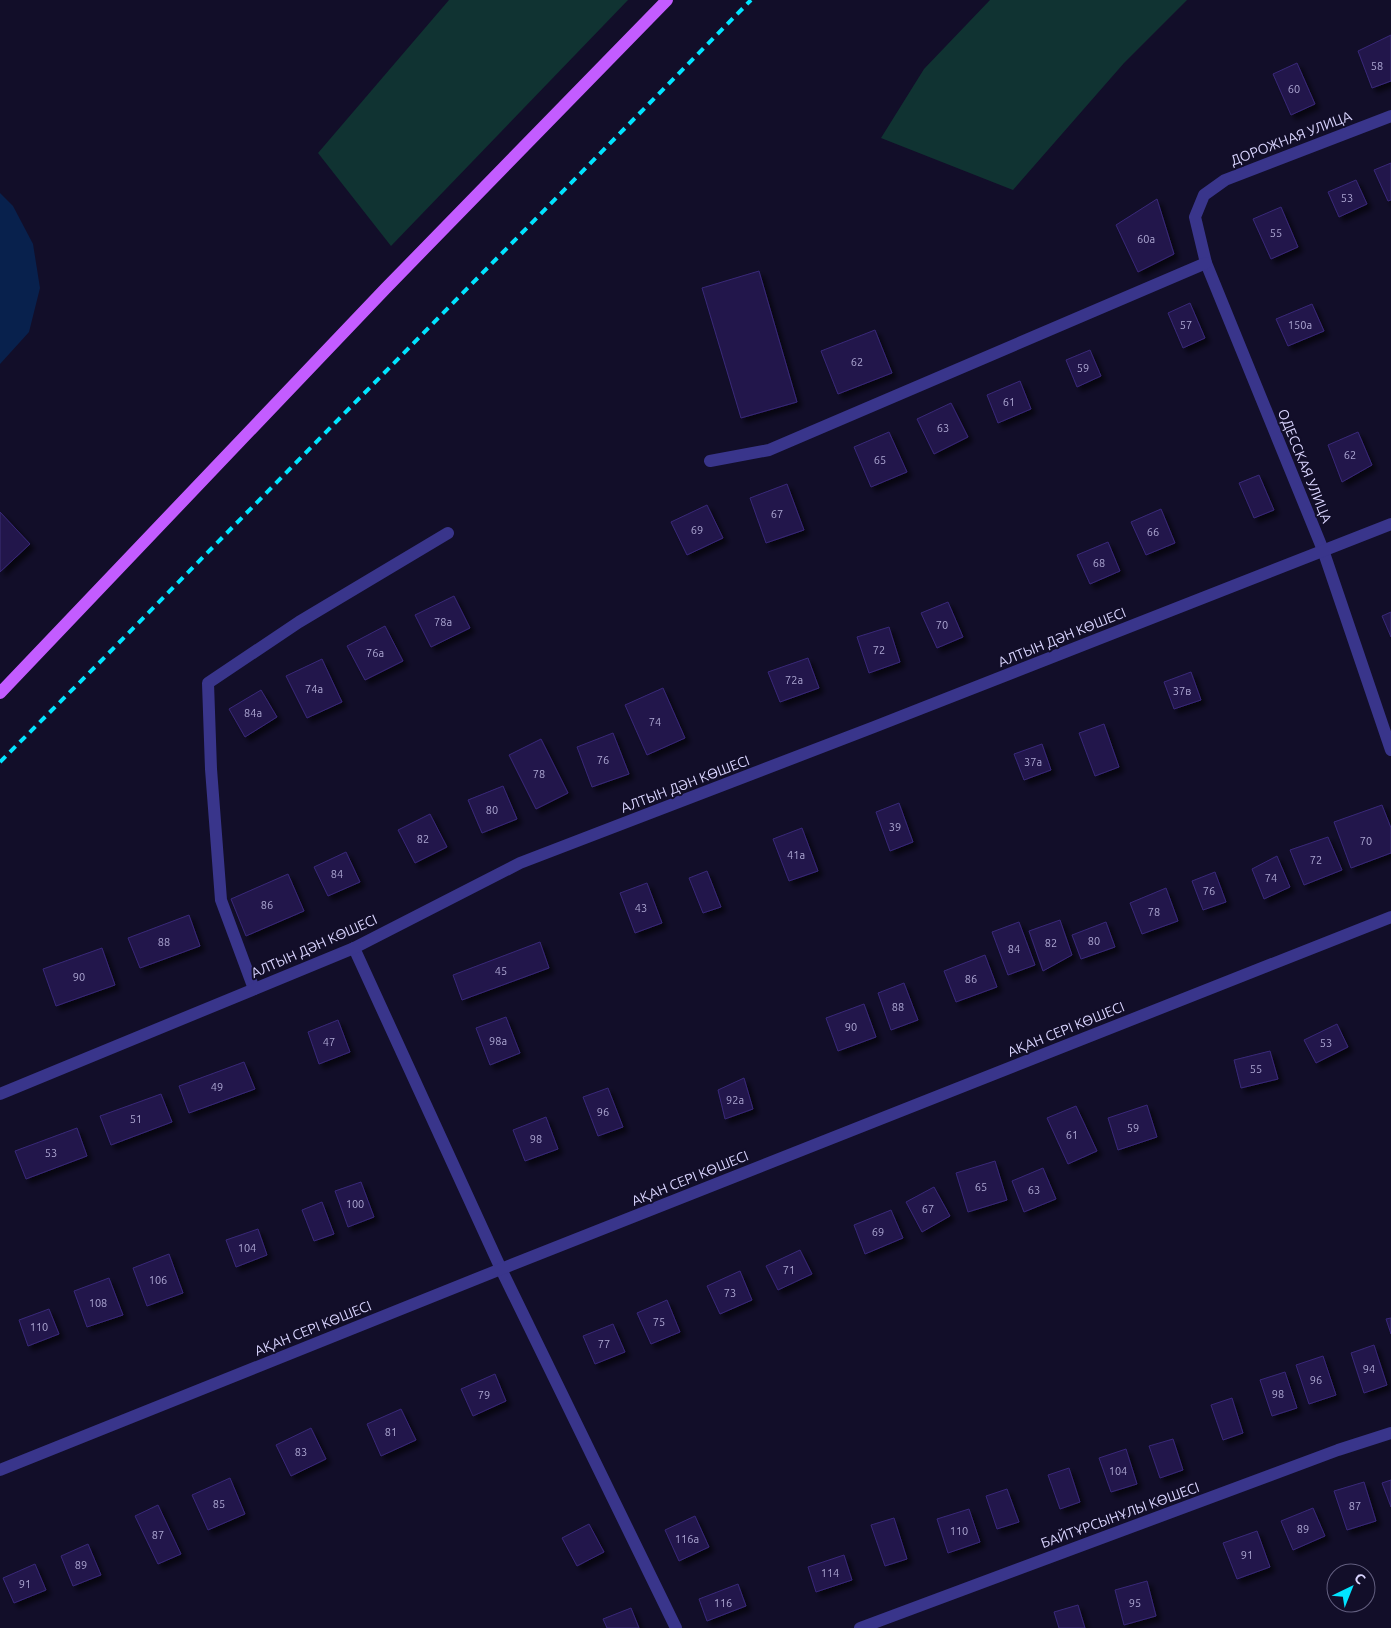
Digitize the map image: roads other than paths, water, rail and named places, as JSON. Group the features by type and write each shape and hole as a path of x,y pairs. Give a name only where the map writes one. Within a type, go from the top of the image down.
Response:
{"main road":[{"path":"0,693 379,295 667,0"}],"street":[{"name":"ДОРОЖНАЯ УЛИЦА","path":"1204,195 1225,180 1391,116"},
{"name":"ОДЕССКАЯ УЛИЦА","path":"1204,195 1196,217 1206,263 1323,550 1391,750"},
{"path":"710,461 769,450 1206,263"},
{"name":"АЛТЫН ДӘН КӨШЕСІ","path":"0,1094 354,948 520,863 874,727 1391,524"},
{"path":"254,989 221,900 210,768 208,683 299,622 448,534"},
{"name":"АҚАН СЕРІ КӨШЕСІ","path":"0,1470 501,1269 1391,917"},
{"path":"354,948 501,1269 676,1628"},
{"name":"БАЙТҰРСЫНҰЛЫ КӨШЕСІ","path":"860,1628 1338,1450 1391,1433"}],"water":[{"path":"0,193 13,206 33,244 40,288 29,332 0,364"}],"railway":[{"path":"0,762 751,0"}]}
